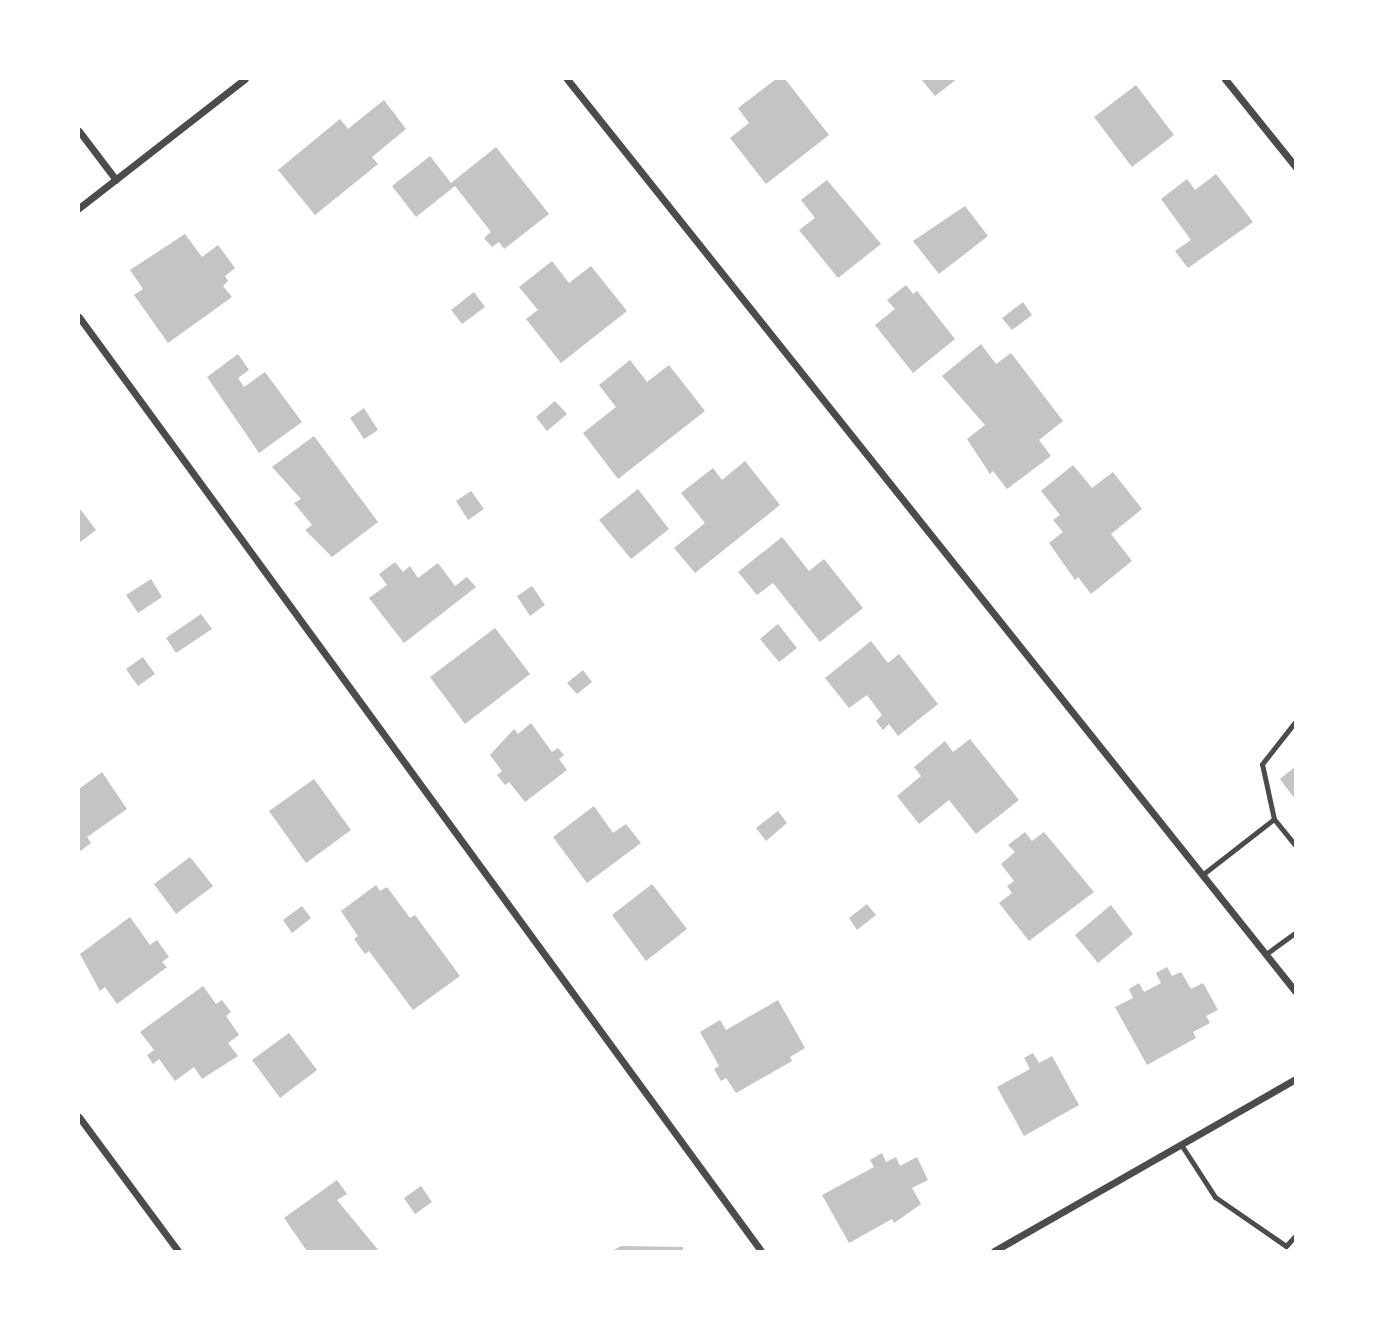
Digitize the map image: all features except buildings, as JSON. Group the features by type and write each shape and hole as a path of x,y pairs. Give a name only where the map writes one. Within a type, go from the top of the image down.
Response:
{"street":[{"path":"79,208 245,79"},
{"path":"567,79 1295,991"},
{"path":"1225,79 1295,166"},
{"path":"79,131 116,180"},
{"path":"79,317 761,1251"},
{"path":"994,1251 1182,1146 1295,1079"},
{"path":"79,1117 178,1251"}],"lane":[{"path":"1295,722 1262,764 1275,818 1295,845"},
{"path":"1202,875 1275,818"},
{"path":"1266,954 1295,933"},
{"path":"1182,1146 1215,1197 1286,1245 1295,1236"}]}
